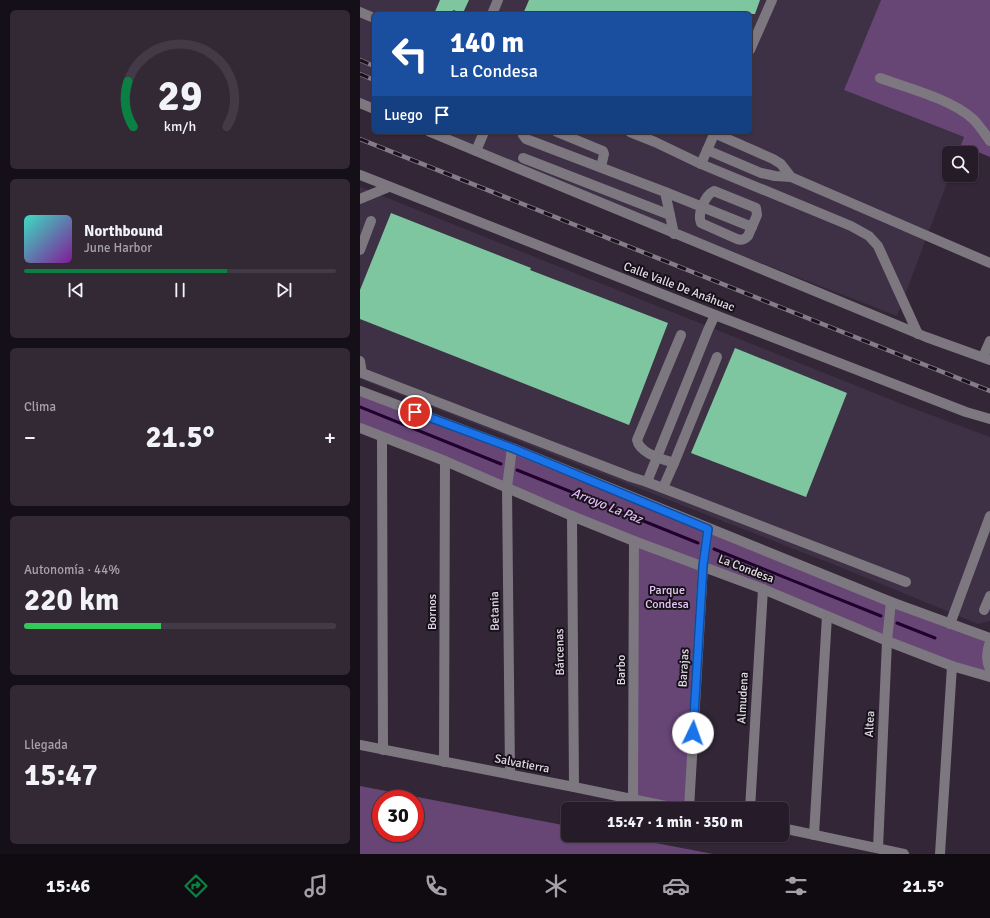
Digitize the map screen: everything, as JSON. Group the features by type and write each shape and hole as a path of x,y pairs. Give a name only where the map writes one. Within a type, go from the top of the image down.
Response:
{"street":[{"path":"493,12 498,0"},
{"path":"752,45 772,0"},
{"path":"360,12 372,17"},
{"path":"880,78 923,93 961,111 972,118 990,141"},
{"path":"360,103 372,108"},
{"path":"435,134 918,334 987,359 990,341"},
{"path":"476,151 483,134"},
{"path":"523,134 526,139 752,227"},
{"path":"562,134 603,151 604,154 601,168"},
{"path":"635,134 701,164 851,226 869,236 878,246 918,334"},
{"path":"701,164 714,134"},
{"path":"716,134 774,158 781,164 791,177"},
{"path":"707,150 766,175 791,177 990,263"},
{"path":"523,158 670,215"},
{"name":"Calle Valle De Anáhuac","path":"360,175 715,316 966,412 990,419"},
{"path":"360,199 389,187"},
{"path":"714,191 742,201 756,208 757,215 752,227 746,238 737,240 701,223 700,218 708,195 714,191"},
{"path":"665,192 674,234"},
{"path":"360,250 371,221"},
{"path":"647,482 715,316"},
{"path":"674,463 643,449 638,444 637,440 681,335"},
{"path":"663,488 717,357"},
{"path":"360,361 361,373 906,582"},
{"name":"La Condesa","path":"360,391 512,448 708,529 891,602 990,638"},
{"name":"La Condesa","path":"360,428 445,461 572,516 762,589 887,641 952,666 990,677"},
{"path":"382,437 383,750"},
{"name":"Betania","path":"510,774 507,487 512,448"},
{"name":"Bornos","path":"444,762 445,461"},
{"name":"Bárcenas","path":"572,516 574,787"},
{"path":"950,624 990,516"},
{"name":"Barajas","path":"689,802 703,566 708,529"},
{"name":"Barbo","path":"633,800 634,541"},
{"name":"Almudena","path":"750,802 762,589"},
{"path":"984,610 990,596"},
{"name":"Altea","path":"878,848 887,641 891,602"},
{"path":"814,835 827,616"},
{"path":"990,642 987,648 986,659 990,670"},
{"path":"940,854 952,666"},
{"name":"Salvatierra","path":"360,745 643,802"},
{"path":"789,830 904,854"}],"shaded area":[{"path":"360,0 881,0 844,90 964,137 961,146 942,146 942,182 947,182 897,316 430,134 752,134 752,12 372,12 372,111 360,107"},
{"path":"360,187 907,406 990,437 990,621 978,624 845,569 360,379"}],"green space":[{"path":"881,0 990,0 990,157 978,152 978,146 961,145 964,137 844,90"},
{"name":"Parque Condesa","path":"360,391 990,638 990,677 703,566 689,802 645,802 633,800 634,541 360,427"},
{"path":"360,786 381,790 372,790 372,842 424,842 424,798 561,825 561,842 650,842 713,854 360,854"}],"building":[{"path":"440,0 469,0 463,12 453,10 452,12 435,12"},
{"path":"529,0 760,0 755,14 752,14 752,12 524,12"},
{"path":"391,213 531,268 530,270 668,323 629,425 360,319 360,290"},
{"path":"735,348 847,393 806,497 691,453"}],"waterway":[{"name":"Arroyo La Paz","path":"360,407 501,464"},
{"name":"Arroyo La Paz","path":"517,470 698,543"},
{"name":"Arroyo La Paz","path":"714,549 881,616"},
{"name":"Arroyo La Paz","path":"897,623 935,638"}],"railway":[{"path":"360,60 372,65"},
{"path":"360,74 372,79"},
{"path":"360,139 990,391"}],"route":[{"path":"415,412 512,448 708,529 703,566 693,733"}]}
